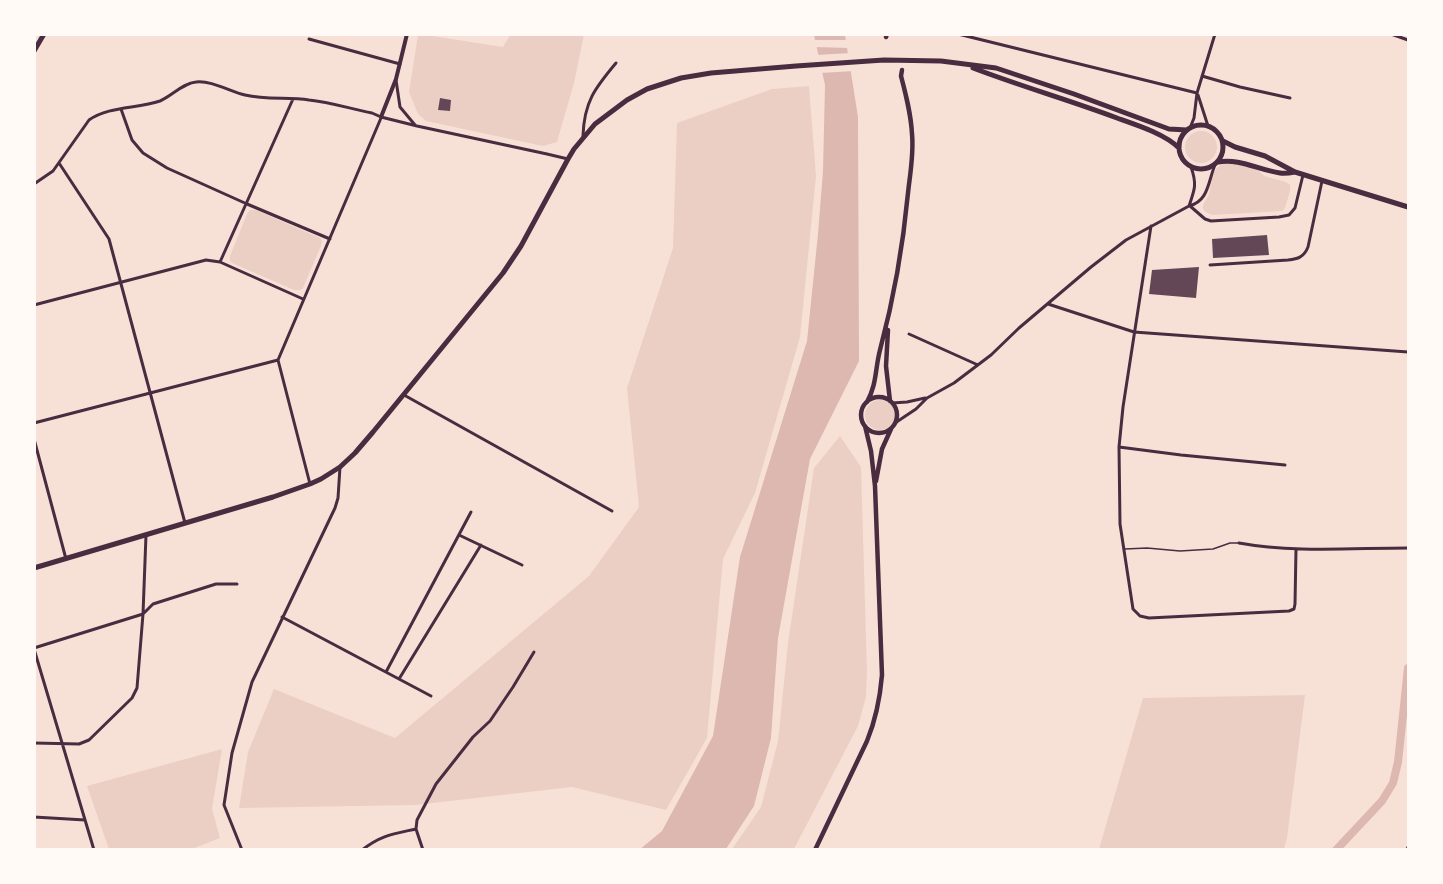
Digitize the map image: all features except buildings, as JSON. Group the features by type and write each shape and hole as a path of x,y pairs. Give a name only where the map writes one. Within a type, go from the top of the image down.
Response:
{"main road":[{"path":"34,51 44,34"},
{"path":"34,568 273,497 310,484 340,467 355,453 404,395 512,262 568,159 594,124 627,100 665,82 711,73 884,60 926,60 996,68 1169,129 1208,126 1216,130 1223,141 1222,154 1216,163"},
{"path":"966,65 1133,123 1174,143 1179,148"},
{"path":"815,849 867,741 880,697 882,675 875,486 872,451 861,413 876,382 880,351 889,318 903,242 912,156 911,123 900,73"},
{"path":"1189,129 1182,136 1179,148 1181,156 1191,166 1202,169 1227,160 1281,174 1295,172"},
{"path":"1223,141 1234,147 1265,156 1303,175 1408,207"},
{"path":"875,486 882,449 897,417 897,411 891,402 886,366 889,318"},
{"path":"867,402 878,397 891,402"},
{"path":"865,426 877,433 892,428"}],"street":[{"path":"310,484 278,360 381,117 396,79 407,34"},
{"path":"958,34 1197,93"},
{"path":"1189,129 1194,118 1197,93 1215,34"},
{"path":"1391,34 1408,40"},
{"path":"309,39 400,64"},
{"path":"583,138 583,120 587,104 599,82 616,63"},
{"path":"1202,76 1290,98"},
{"path":"396,79 400,107 417,126"},
{"path":"34,184 53,171 90,120 104,112 158,102 189,83 197,81 245,95 263,98 293,98 331,104 417,126 568,159"},
{"path":"1197,93 1208,126"},
{"path":"220,262 293,98"},
{"path":"121,109 132,140 142,153 167,168 330,239"},
{"path":"59,163 109,239 185,523"},
{"path":"896,423 927,398 954,383 992,355 1019,328 1126,240 1189,206 1198,204 1204,197 1216,163"},
{"path":"1189,206 1196,189 1196,179 1191,166"},
{"path":"1189,206 1211,221 1289,215 1295,208 1303,175"},
{"path":"1210,265 1298,259 1306,253 1322,180"},
{"path":"1151,226 1119,447 1120,524 1133,609 1140,616 1149,618 1289,611 1294,609 1295,604 1296,549"},
{"path":"34,305 206,260 220,262 303,299"},
{"path":"1048,304 1134,332 1408,352"},
{"path":"909,334 978,365"},
{"path":"34,423 278,360"},
{"path":"404,395 612,510"},
{"path":"891,402 927,398"},
{"path":"34,439 66,559"},
{"path":"1119,447 1285,465"},
{"path":"242,849 224,805 232,753 252,682 335,508 340,467"},
{"path":"386,672 471,512"},
{"path":"34,743 79,744 89,740 132,698 137,688 146,535"},
{"path":"459,535 522,565"},
{"path":"1239,543 1296,549 1408,548"},
{"path":"399,679 481,545"},
{"path":"94,849 34,649 142,614 153,604 216,584 237,584"},
{"path":"282,617 431,696"},
{"path":"423,849 416,829 417,820 436,784 498,709 534,652"},
{"path":"34,818 85,820"},
{"path":"362,849 386,835 416,829"}],"lane":[{"path":"1124,549 1180,551 1213,549 1230,543 1239,543"}],"shaded area":[{"path":"418,35 503,47 510,35 584,35 574,83 557,142 543,146 426,121 418,114 409,92"},
{"path":"814,35 845,35 858,117 859,361 810,459 778,638 771,738 754,806 726,849 639,850 662,831 713,736 740,557 807,341 823,171 825,85"},
{"path":"809,86 816,176 800,337 755,493 723,559 707,738 666,810 572,787 415,805 239,808 248,752 274,689 395,738 589,576 639,507 627,388 673,248 677,123 772,89"},
{"path":"1201,131 1212,136 1217,147 1212,158 1201,163 1190,158 1185,147 1190,136"},
{"path":"1228,162 1257,169 1264,176 1290,185 1285,208 1282,211 1213,215 1205,211 1203,205 1209,194 1213,174 1218,167"},
{"path":"250,210 256,210 320,238 322,241 303,288 300,290 294,290 230,261 230,256"},
{"path":"880,400 890,405 895,415 890,425 880,430 870,425 865,415 870,405"},
{"path":"840,436 861,467 866,697 858,726 794,849 732,849 761,807 778,741 788,643 814,468"},
{"path":"1305,695 1284,849 1099,849 1143,698"},
{"path":"222,749 212,809 220,838 192,849 109,849 87,786"}],"pier":[{"path":"813,40 849,40 850,48 814,47"},
{"path":"851,53 854,71 820,73 816,55"}],"waterway":[{"path":"1336,850 1382,801 1393,783 1398,762 1408,668"}]}
